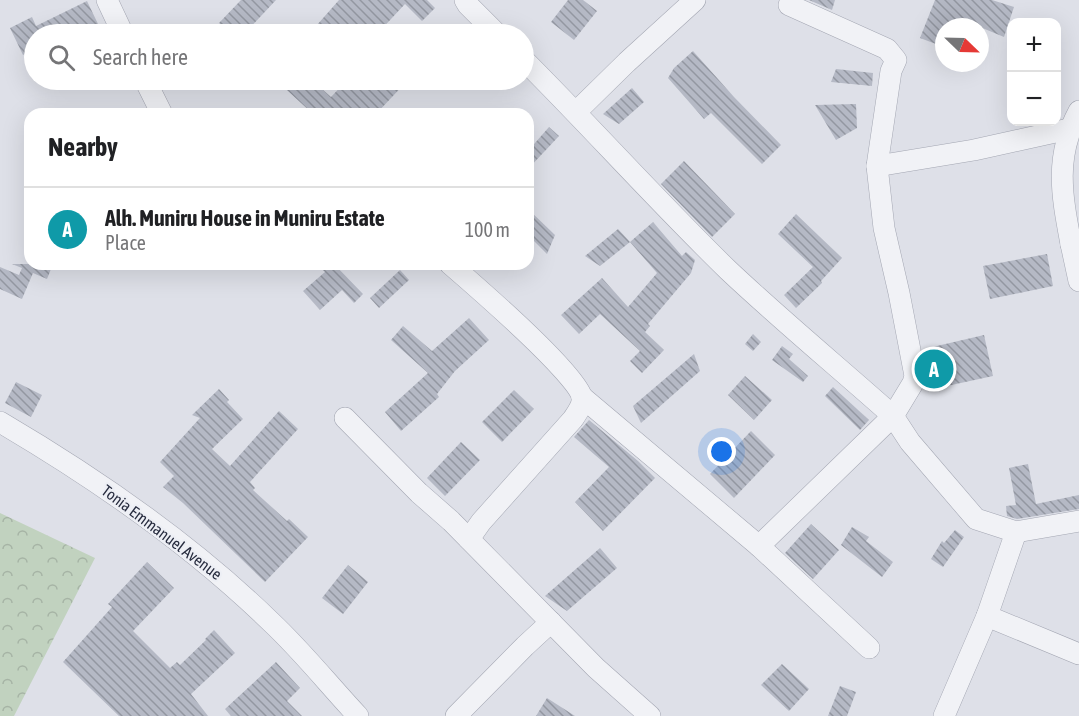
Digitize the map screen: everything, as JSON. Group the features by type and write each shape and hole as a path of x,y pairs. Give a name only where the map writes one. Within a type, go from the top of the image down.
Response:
{"street":[{"path":"106,0 118,24"},
{"path":"465,0 487,24"},
{"path":"576,112 695,0"},
{"path":"759,546 893,416 915,376 884,228 877,166 891,70 896,60 887,49 789,5"},
{"path":"534,70 652,194 730,271 893,416 910,442 976,519 1016,532 1079,521"},
{"path":"150,90 159,108"},
{"path":"877,166 974,150 1074,120"},
{"path":"1074,120 1062,163 1061,182 1075,246 1079,281"},
{"path":"457,270 548,352 578,387 582,397 759,546 868,648"},
{"path":"469,539 481,522 573,418 582,397"},
{"path":"345,418 596,668 650,716"},
{"name":"Tonia Emmanuel Avenue","path":"0,422 113,493 194,552 272,622 355,715"},
{"path":"944,716 987,615 1016,532"},
{"path":"987,615 1079,654"},
{"path":"456,716 551,622"}],"green space":[{"path":"0,513 95,558 14,716 0,716"}],"building":[{"path":"241,0 276,0 253,24 219,23"},
{"path":"339,0 427,0 435,8 422,21 405,4 386,24 318,24"},
{"path":"568,0 583,0 597,11 574,40 551,22"},
{"path":"809,0 835,0 832,10"},
{"path":"935,0 992,0 1014,7 1010,18 1007,18 1004,37 989,31 989,18 935,18 935,44 920,38"},
{"path":"87,1 98,24 40,24"},
{"path":"32,17 35,24 24,24 23,55 10,28"},
{"path":"693,51 781,145 762,164 711,113 704,119 668,78 674,68"},
{"path":"836,69 873,73 872,86 831,82"},
{"path":"632,88 644,102 619,124 603,114"},
{"path":"287,90 323,90 331,97 338,90 399,90 382,108 306,108"},
{"path":"856,104 857,128 836,140 815,105"},
{"path":"549,127 559,136 534,163 534,144"},
{"path":"684,161 735,214 712,237 661,184"},
{"path":"796,214 842,258 821,281 822,283 796,308 784,295 813,267 778,234"},
{"path":"534,215 555,235 547,254 534,241"},
{"path":"653,222 682,256 686,252 695,260 691,273 648,324 650,326 645,332 664,350 642,373 630,361 640,351 600,314 579,334 561,315 602,278 628,307 657,273 630,242"},
{"path":"618,229 630,242 600,266 585,256"},
{"path":"1047,254 1053,286 990,299 983,266"},
{"path":"12,264 24,264 24,270 51,270 47,279 33,273 22,299 0,289 0,267 19,275 22,268"},
{"path":"323,270 340,270 363,294 354,303 342,290 320,310 303,291 325,272"},
{"path":"400,270 409,280 379,308 370,298"},
{"path":"469,318 489,340 455,371 437,394 439,397 401,431 385,412 428,373 391,340 403,326 432,351"},
{"path":"753,334 761,342 753,351 745,344"},
{"path":"984,335 993,376 933,389 924,349"},
{"path":"782,346 793,354 789,359 808,376 803,382 772,360"},
{"path":"694,354 700,371 641,423 633,406"},
{"path":"745,376 772,400 754,420 728,395"},
{"path":"16,382 42,395 31,417 5,403"},
{"path":"833,387 869,420 860,430 825,396"},
{"path":"219,389 229,400 227,402 243,419 212,449 230,466 279,411 298,429 250,482 255,488 253,490 308,537 265,582 183,503 163,487 174,476 160,462 200,418 192,415"},
{"path":"514,390 534,409 502,442 482,422"},
{"path":"589,420 655,478 603,531 575,502 609,467 574,437"},
{"path":"751,431 775,455 734,498 710,474"},
{"path":"461,442 480,460 445,496 427,478"},
{"path":"1028,464 1036,504 1079,495 1079,509 1017,519 1007,516 1006,506 1016,505 1009,468"},
{"path":"811,524 839,550 813,579 785,553"},
{"path":"852,527 869,537 866,541 893,562 882,577 841,545"},
{"path":"955,530 964,537 943,567 931,559 942,541 944,543"},
{"path":"600,548 617,568 567,611 545,596"},
{"path":"147,562 174,588 133,631 170,668 177,662 180,665 214,630 235,653 191,694 208,716 119,716 63,662 112,607 108,604"},
{"path":"348,565 368,582 343,614 322,598"},
{"path":"276,662 300,688 287,701 302,716 231,716 225,709"},
{"path":"782,664 809,689 789,711 761,685"},
{"path":"840,686 856,692 847,716 828,716"},
{"path":"547,698 575,716 536,716"}],"place":[{"name":"Alh. Muniru House in Muniru Estate","path":"934,369"}]}
